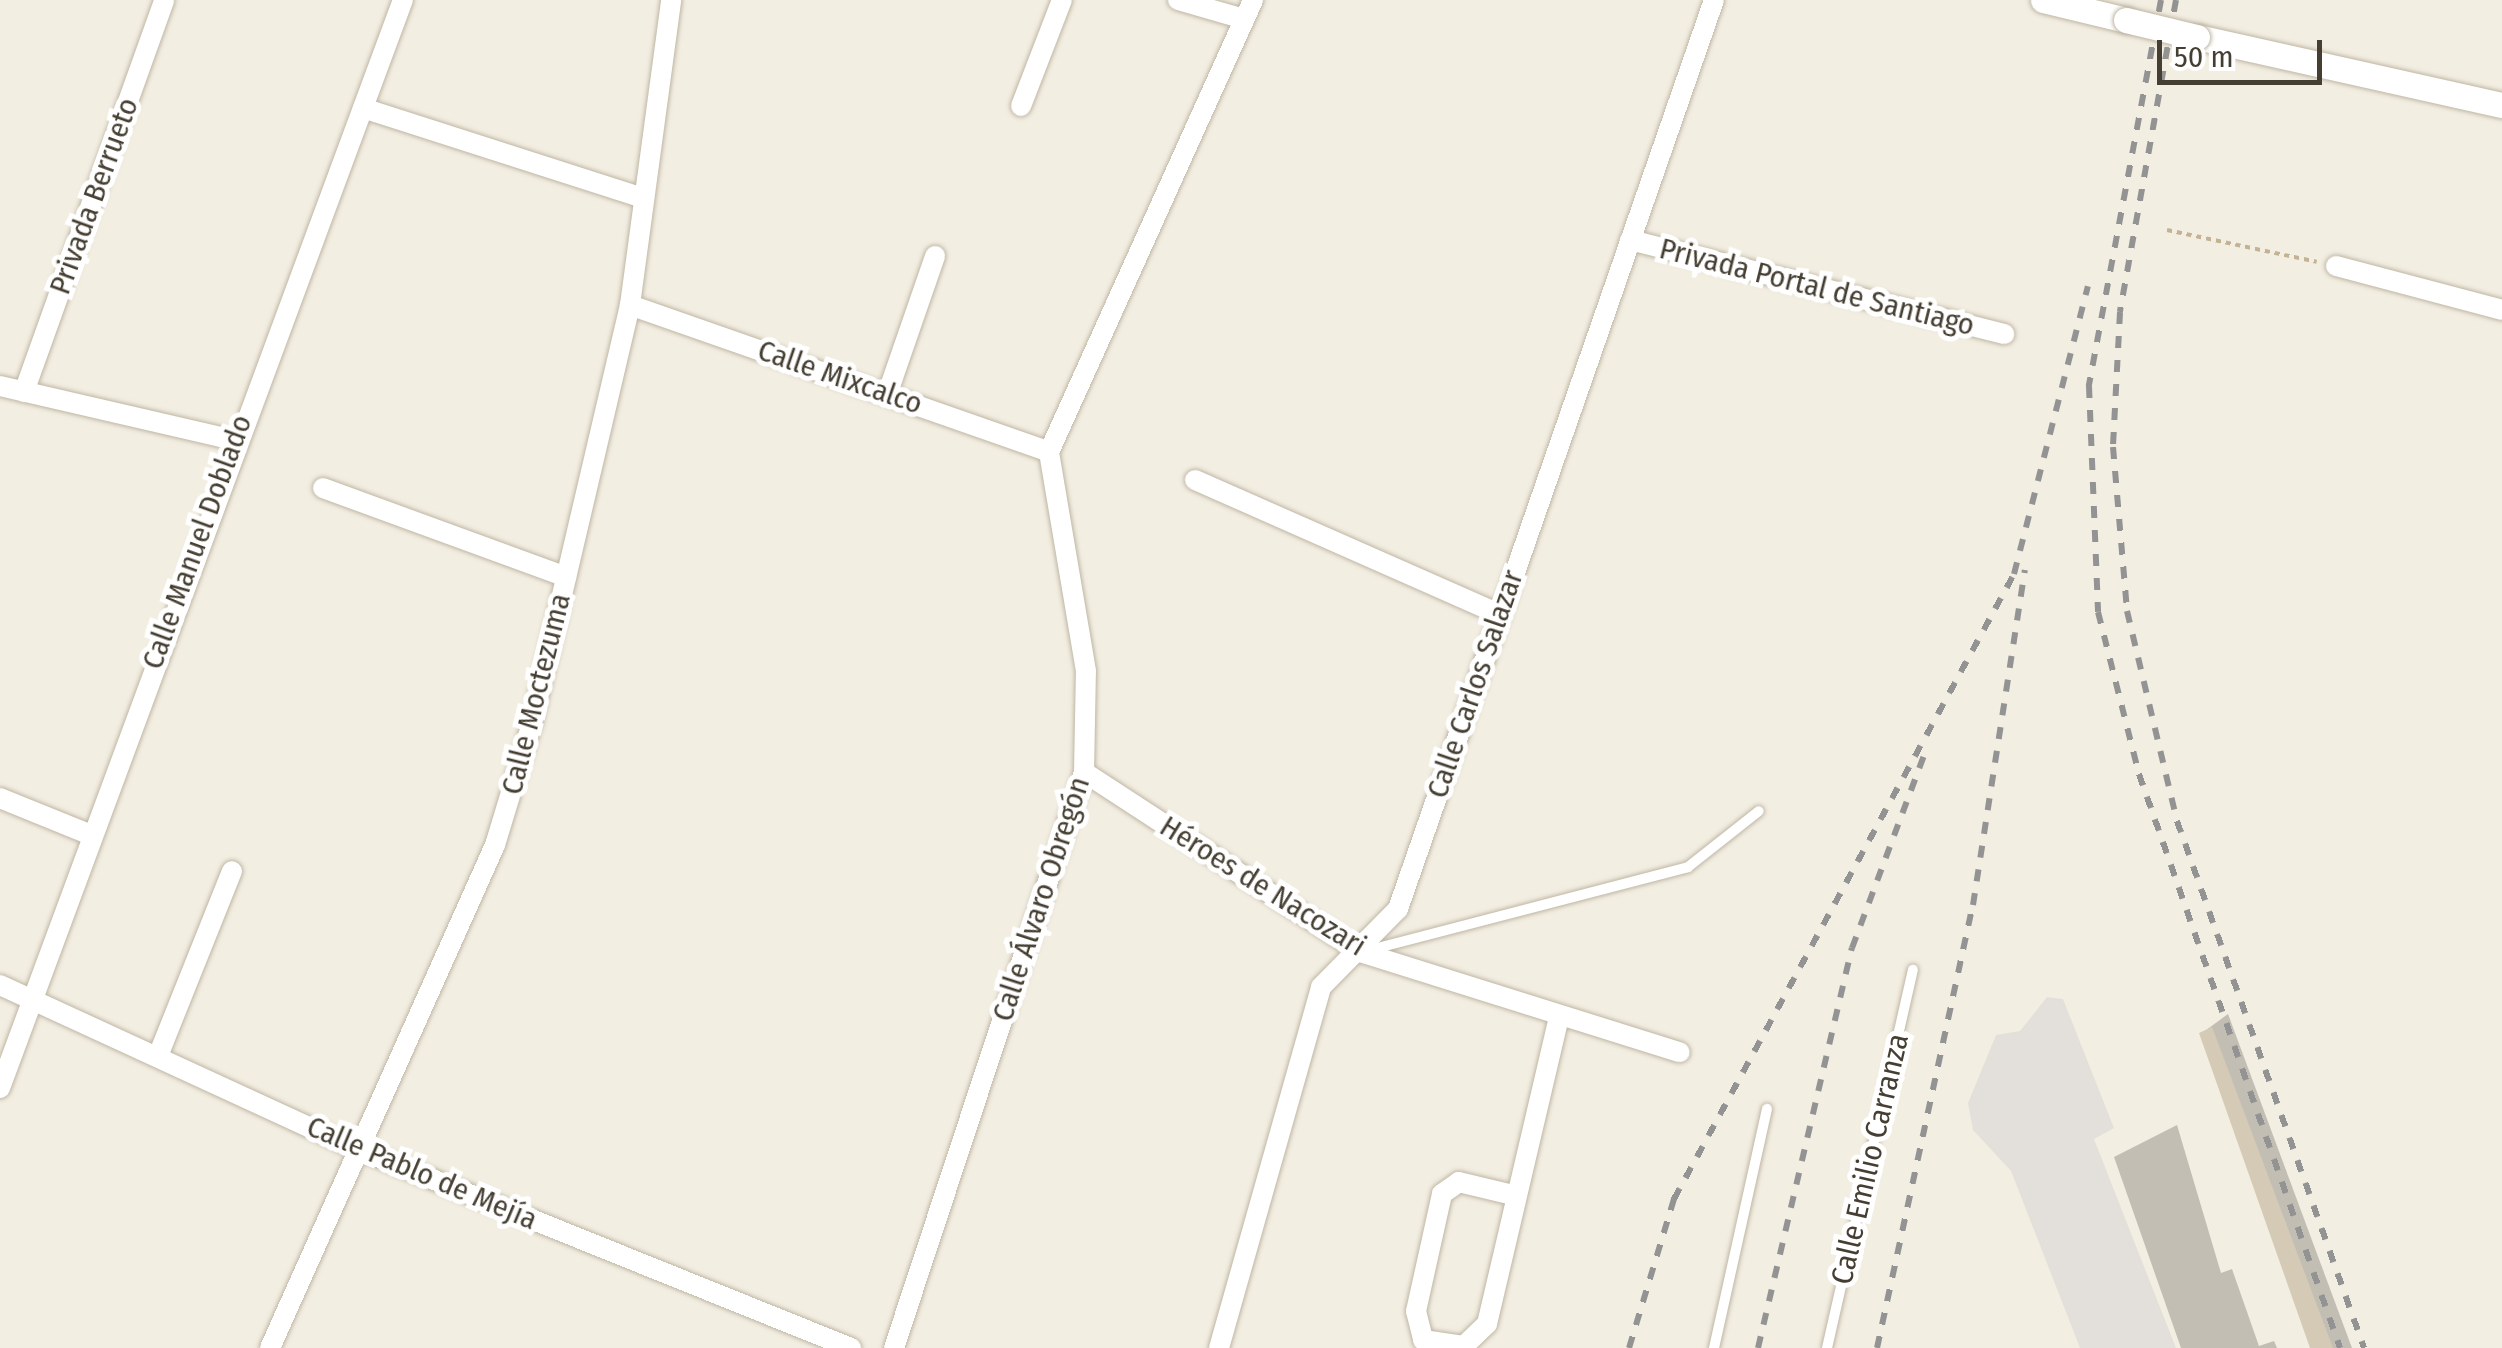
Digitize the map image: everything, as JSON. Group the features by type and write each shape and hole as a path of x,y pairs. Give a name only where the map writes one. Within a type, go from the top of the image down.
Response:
{"street":[{"name":"Privada Berrueto","path":"24,392 164,0"},
{"name":"Calle Manuel Doblado","path":"0,1088 234,440 403,0"},
{"name":"Calle Moctezuma","path":"270,1348 355,1148 496,845 566,577 630,305 671,0"},
{"path":"1021,106 1062,0"},
{"path":"1049,452 1248,10 1178,0"},
{"name":"Calle Carlos Salazar","path":"1219,1348 1322,988 1398,909 1714,0"},
{"path":"2042,0 2502,106"},
{"path":"364,108 643,198"},
{"name":"Privada Portal de Santiago","path":"1630,240 2004,334"},
{"path":"888,392 935,256"},
{"path":"2336,266 2502,310"},
{"name":"Calle Mixcalco","path":"630,305 888,392 1049,452"},
{"path":"0,386 234,440"},
{"name":"Calle Álvaro Obregón","path":"894,1348 1084,772 1086,671 1049,452"},
{"path":"1195,480 1498,614"},
{"path":"323,488 566,577"},
{"name":"Héroes de Nacozari","path":"1084,772 1360,952 1680,1052"},
{"path":"0,798 90,835"},
{"path":"158,1056 232,871"},
{"name":"Calle Pablo de Mejía","path":"0,985 355,1148 851,1348"},
{"path":"1513,1196 1460,1182 1442,1194 1416,1311 1424,1340 1450,1347 1478,1339 1487,1324 1513,1196 1559,1016"}],"lane":[{"path":"1360,952 1688,867 1759,810"},
{"name":"Calle Emilio Carranza","path":"1827,1348 1912,970"},
{"path":"1714,1348 1767,1108"}],"path":[{"path":"2167,230 2336,266"}],"shaded area":[{"path":"2047,997 2063,999 2114,1128 2094,1139 2176,1348 2080,1348 2011,1171 1973,1130 1968,1103 1996,1035 2020,1031"}],"building":[{"path":"2212,1027 2333,1348 2310,1348 2199,1033"}],"railway":[{"path":"2161,0 2089,386 2098,612 2139,774 2340,1348"},
{"path":"2176,0 2120,312 2113,447 2127,611 2177,821 2364,1348"},
{"path":"1629,1348 1674,1199 2014,574 2088,286"},
{"path":"1877,1348 1973,905 2025,570"},
{"path":"1758,1348 1852,948 1926,750"}]}
